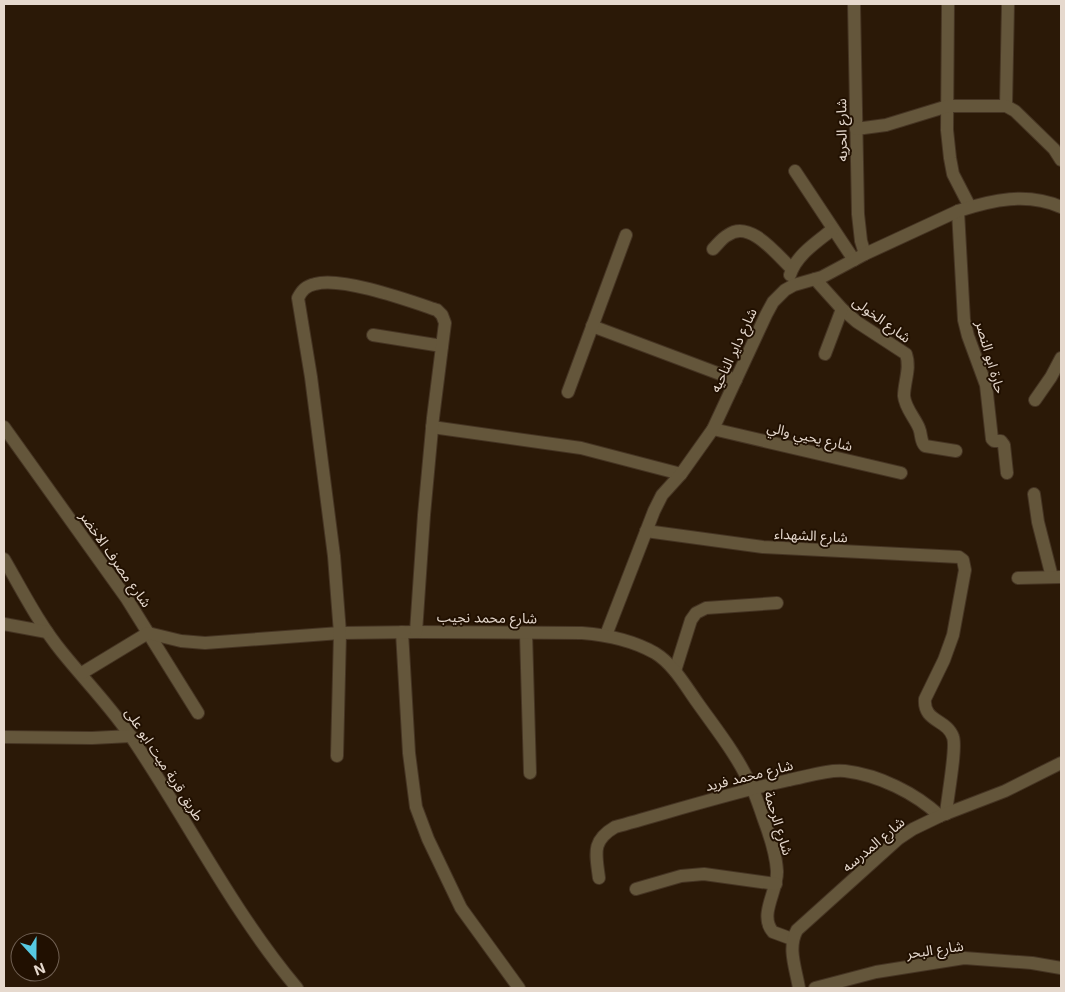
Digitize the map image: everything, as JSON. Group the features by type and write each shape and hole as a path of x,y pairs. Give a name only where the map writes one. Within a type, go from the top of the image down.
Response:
{"street":[{"name":"شارع الحريه","path":"854,4 858,214 861,241 859,257"},
{"name":"حارة ابو النصر","path":"948,4 947,130 953,174 964,209 964,320 986,385 992,439 994,441 1001,441 1004,445 1007,473"},
{"path":"1006,106 1008,4"},
{"path":"856,129 886,125 948,106 1006,106 1015,111 1054,149 1061,160"},
{"path":"795,171 833,229 859,257"},
{"name":"شارع داير الناحيه","path":"606,635 662,495 681,474 686,464 713,429 766,315 773,302 785,290 794,285 822,277 859,257 964,209 987,202 1020,197 1050,202 1061,207"},
{"path":"785,290 792,269 806,252 833,229"},
{"path":"714,249 728,234 734,231 752,232 792,269"},
{"path":"568,392 626,234"},
{"name":"شارع الخولى","path":"814,279 857,322 906,354 908,362 904,397 919,429 923,444 956,451"},
{"path":"337,756 340,633 334,556 311,377 298,298 302,291 317,283 360,287 393,296 437,310 442,315 445,323 432,427 416,632"},
{"path":"825,354 842,309"},
{"path":"592,326 736,380"},
{"path":"373,335 442,346"},
{"path":"1035,400 1052,377 1061,358"},
{"name":"شارع مصرف الاخضر","path":"4,427 127,599 198,713"},
{"path":"432,427 581,448 681,474"},
{"name":"شارع يحيي والي","path":"713,429 900,473"},
{"path":"1018,578 1057,577 1038,522 1034,494"},
{"name":"شارع الشهداء","path":"646,531 763,548 959,557 963,560 965,570 953,635 944,660 925,699 926,711 949,730 954,742 943,815"},
{"name":"طريق قرية ميت ابو على","path":"4,559 47,632 131,736 250,927 277,965 297,988"},
{"path":"675,672 691,620 696,613 706,608 777,603"},
{"path":"4,624 47,632"},
{"path":"402,632 409,753 416,807 428,839 461,908 519,988"},
{"path":"82,673 148,633"},
{"name":"شارع محمد نجيب","path":"148,633 205,643 340,633 582,633 606,635 633,643 656,654 675,672 729,747 752,788"},
{"path":"526,633 530,773"},
{"path":"4,737 92,738 131,736"},
{"name":"شارع المدرسه","path":"792,939 797,930 898,839 913,829 1005,791 1061,763"},
{"name":"شارع محمد فريد","path":"599,878 596,853 598,842 604,833 615,828 752,788 811,775 843,770 873,776 925,802 943,815"},
{"name":"شارع الرحمة","path":"752,788 772,842 777,871 776,884 767,921 773,932 792,939"},
{"path":"636,889 682,876 704,874 776,884"},
{"path":"792,939 799,988"},
{"name":"شارع البحر","path":"815,988 876,972 964,958 1032,963 1061,968"}]}
